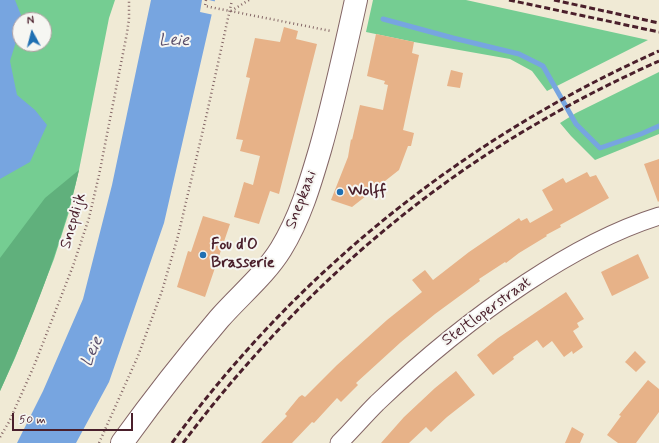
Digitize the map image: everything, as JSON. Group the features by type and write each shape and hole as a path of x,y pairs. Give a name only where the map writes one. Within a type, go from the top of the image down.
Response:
{"street":[{"name":"Snepkaai","path":"122,443 166,384 220,318 265,270 280,250 297,218 309,187 329,119 356,0"},
{"name":"Steltloperstraat","path":"339,443 376,404 424,361 472,321 509,294 579,250 636,223 659,216"}],"path":[{"name":"Snepdijk","path":"0,437 9,422 34,366 73,266 89,218 100,175 127,33 129,0"},
{"path":"206,0 204,6 218,10 349,34"},
{"path":"99,443 138,356 162,291 178,236 232,0"},
{"path":"230,11 249,0"}],"green space":[{"path":"0,0 115,0 109,18 79,170 69,212 54,259 15,358 0,391"},
{"path":"373,0 466,0 648,40 547,91 532,71 510,59 366,32"},
{"path":"659,72 659,134 595,160 560,123 576,113"},
{"path":"79,170 64,227 45,283 0,391 0,258 45,198"}],"water":[{"path":"0,0 15,0 20,12 12,12 13,52 10,61 17,95 35,110 47,125 30,162 0,179"},
{"name":"Leie","path":"151,0 215,0 164,223 109,382 76,443 17,443 43,391 83,299 112,185"}],"pier":[{"path":"202,0 217,2 214,15 200,12"}],"building":[{"path":"284,27 298,31 296,39 317,44 279,194 270,191 259,224 234,217 244,182 253,185 260,156 240,151 243,140 236,139 250,78 246,77 255,38 280,42"},
{"path":"376,34 414,42 412,53 419,55 403,130 414,133 411,146 408,146 399,170 352,207 331,200 348,157 360,105 383,110 388,85 384,84 385,81 367,76"},
{"path":"451,70 463,73 460,88 447,86"},
{"path":"659,159 659,201 658,202 644,164"},
{"path":"587,172 590,177 596,175 609,198 560,225 561,227 546,235 547,236 519,253 506,263 505,262 479,279 480,281 435,314 401,342 356,383 358,385 341,402 337,398 314,423 312,422 292,443 261,443 287,416 285,414 299,397 302,395 305,397 337,365 387,320 422,292 412,280 425,270 433,280 469,252 519,218 521,221 527,218 530,223 553,210 542,190 563,178 566,183"},
{"name":"Fou d'O Brasserie","path":"203,216 230,224 205,297 177,287 188,251 191,252"},
{"path":"638,254 649,278 612,296 601,272"},
{"path":"566,292 584,319 577,323 579,327 573,331 583,347 573,354 572,351 564,357 552,341 543,348 537,340 513,357 514,359 493,375 477,355 498,338"},
{"path":"635,351 646,362 636,372 625,362"},
{"path":"456,371 475,395 431,432 426,427 409,443 381,443 404,417"},
{"path":"648,380 659,389 659,412 636,443 618,443 607,435 621,416 619,415"},
{"path":"572,427 584,434 580,443 565,443"}],"waterway":[{"path":"383,19 519,54 543,66 576,124 600,148 641,134 659,126"}],"railway":[{"path":"509,0 659,32"},
{"path":"554,0 659,23"},
{"path":"172,443 221,381 273,322 330,266 390,215 453,168 519,124 588,86 659,51"},
{"path":"183,443 260,349 302,305 346,263 393,223 441,186 491,152 543,120 615,82 659,61"}],"place":[{"name":"Wolff","path":"340,192"},
{"name":"Fou d'O Brasserie","path":"203,255"}]}
